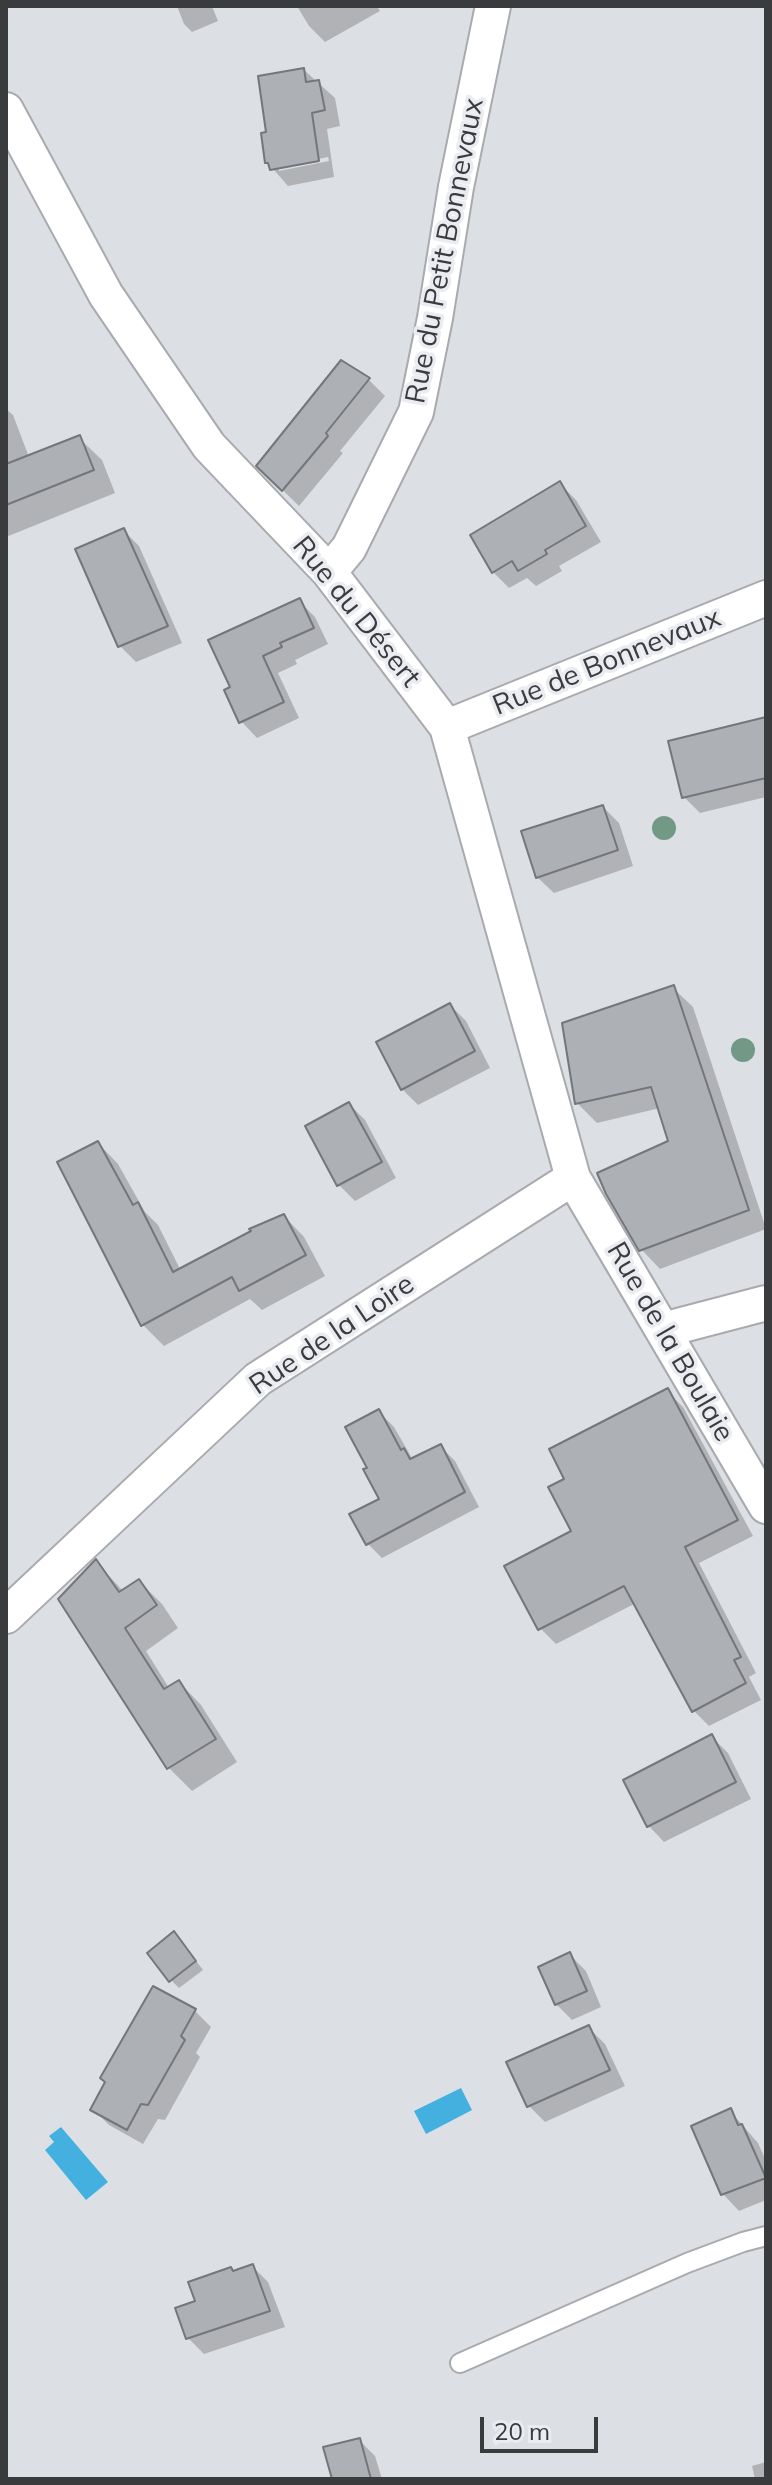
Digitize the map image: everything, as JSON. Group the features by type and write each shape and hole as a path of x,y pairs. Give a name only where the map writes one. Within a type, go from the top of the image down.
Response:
{"street":[{"name":"Rue du Petit Bonnevaux","path":"329,572 349,548 416,412 456,187 493,6"},
{"name":"Rue du Désert","path":"6,110 106,295 209,446 329,572 447,727 573,1178"},
{"name":"Rue de Bonnevaux","path":"447,727 766,598"},
{"name":"Rue de la Boulaie","path":"573,1178 766,1506"},
{"name":"Rue de la Loire","path":"6,1616 258,1379 573,1178"},
{"path":"663,1330 766,1303"}],"lane":[{"path":"460,2363 687,2263 766,2236"}],"water":[{"path":"461,2088 472,2110 426,2134 414,2111"},
{"path":"61,2127 108,2182 86,2200 45,2150 54,2142 49,2136"}],"building":[{"path":"304,68 306,82 319,80 325,110 312,113 319,161 270,170 268,163 265,163 261,133 266,132 258,76"},
{"path":"341,360 370,378 326,433 328,436 282,491 256,466"},
{"path":"80,435 94,470 6,505 6,464"},
{"path":"560,481 586,526 545,550 547,554 518,571 512,561 492,573 470,535"},
{"path":"124,528 168,626 118,647 75,549"},
{"path":"300,598 314,628 280,643 282,647 263,656 284,702 239,723 224,690 230,687 208,640"},
{"path":"766,717 766,778 682,798 668,741"},
{"path":"603,805 618,850 536,878 521,831"},
{"path":"674,985 749,1210 639,1251 597,1173 668,1141 651,1087 575,1104 562,1023"},
{"path":"450,1003 475,1051 401,1090 376,1042"},
{"path":"349,1102 382,1162 337,1186 305,1126"},
{"path":"98,1141 133,1205 138,1202 173,1272 251,1231 249,1229 284,1214 306,1255 239,1291 232,1277 141,1326 57,1162"},
{"path":"668,1388 738,1520 685,1547 741,1657 734,1660 746,1683 692,1712 624,1586 538,1630 504,1566 571,1531 548,1487 564,1479 549,1449"},
{"path":"379,1409 401,1450 404,1448 410,1459 441,1444 465,1492 366,1545 349,1514 379,1499 345,1427"},
{"path":"96,1559 119,1592 139,1579 157,1605 125,1628 164,1689 179,1680 216,1739 167,1769 58,1599"},
{"path":"712,1734 736,1782 647,1827 623,1780"},
{"path":"174,1931 196,1961 169,1982 147,1953"},
{"path":"570,1952 587,1991 555,2005 538,1967"},
{"path":"153,1986 196,2009 181,2036 185,2040 148,2105 141,2104 127,2130 90,2110 105,2082 100,2078"},
{"path":"589,2025 610,2070 527,2107 506,2062"},
{"path":"731,2108 738,2125 742,2124 766,2178 721,2195 691,2126"},
{"path":"253,2264 270,2311 186,2339 175,2308 195,2301 188,2282 231,2267 233,2271"},
{"path":"360,2438 371,2479 332,2479 323,2447"}]}
